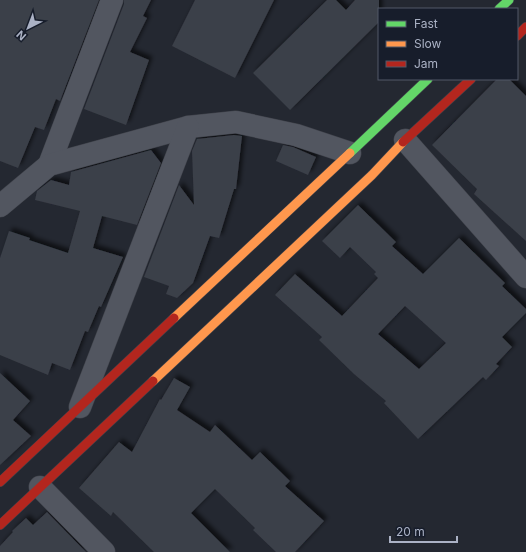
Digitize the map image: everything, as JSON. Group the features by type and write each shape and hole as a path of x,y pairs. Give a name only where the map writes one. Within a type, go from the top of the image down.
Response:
{"main road":[{"path":"518,35 526,27"},
{"path":"0,482 61,430 80,407 104,390 427,80"},
{"path":"0,525 40,487 76,447 372,175 404,140 469,80"}],"street":[{"path":"49,165 112,0"},
{"path":"0,206 49,165 188,127 236,122 296,135 350,153"},
{"path":"80,407 188,127"},
{"path":"404,140 526,277"},
{"path":"40,487 104,552"}],"building":[{"path":"0,0 99,0 60,101 56,99 44,130 35,127 18,168 0,161"},
{"path":"124,0 151,0 143,16 147,18 130,52 149,60 126,125 84,109 124,4"},
{"path":"195,0 274,0 235,78 172,46"},
{"path":"327,0 336,0 346,10 355,0 379,0 378,23 290,110 253,73"},
{"path":"496,80 510,80 526,96 526,241 474,194 477,189 432,145"},
{"path":"234,135 242,136 236,189 234,189 219,238 210,236 193,283 177,298 166,294 169,286 144,277 179,185 194,205 192,151 197,139"},
{"path":"283,145 293,147 316,157 308,175 276,161"},
{"path":"151,150 161,163 137,225 102,216 93,248 123,257 101,307 99,306 88,332 85,331 70,370 52,363 48,375 0,355 0,258 9,231 30,238 29,240 68,253 80,211 35,200 37,191 51,180 69,185 71,172"},
{"path":"358,205 396,242 392,246 423,274 459,238 505,283 502,286 526,309 526,313 502,337 512,347 496,364 499,366 486,380 483,377 418,439 384,403 386,401 354,374 319,340 322,337 275,295 295,274 342,316 378,278 374,274 376,272 350,247 340,258 322,241","holes":["405,306 446,343 419,369 378,334"]},
{"path":"0,373 30,401 13,420 31,436 0,465"},
{"path":"174,378 190,387 177,410 210,432 215,425 252,460 260,452 290,481 285,486 324,521 295,552 276,552 253,530 255,528 215,489 191,513 230,552 154,552 113,512 111,516 79,488 119,442 132,452 160,399 161,400"},
{"path":"47,512 86,552 0,552 0,546 13,532 12,531 26,518 33,525"}],"traffic: fast":[{"path":"500,8 509,0"},
{"path":"350,153 427,80"}],"traffic: slow":[{"path":"153,381 372,175 403,142"},
{"path":"174,318 350,153"}],"traffic: jam":[{"path":"518,35 526,27"},
{"path":"403,142 470,80"},
{"path":"0,482 174,318"},
{"path":"0,525 153,381"}]}
